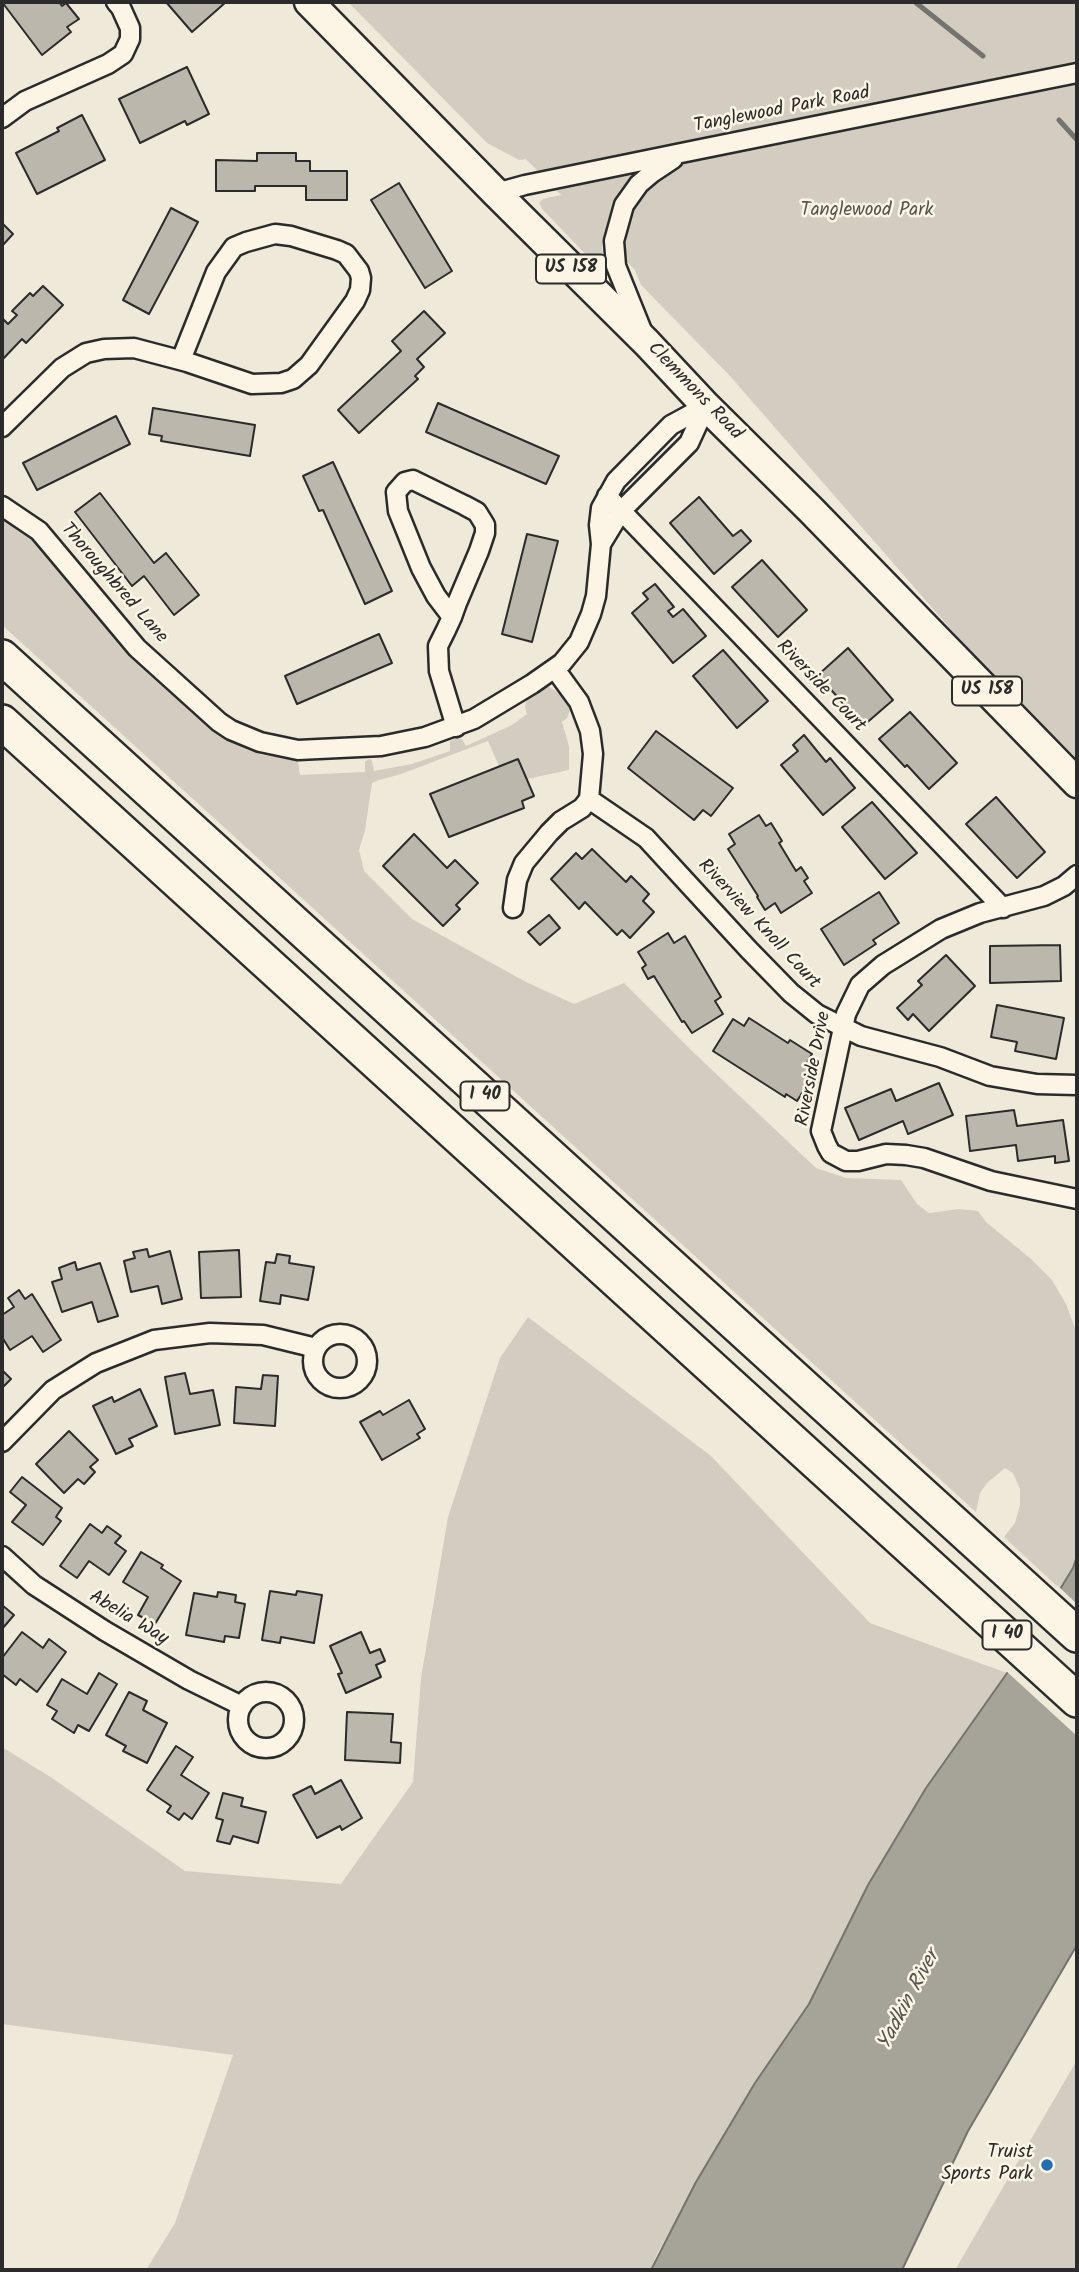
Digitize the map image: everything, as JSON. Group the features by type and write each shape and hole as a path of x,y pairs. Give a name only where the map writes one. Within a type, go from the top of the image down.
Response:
{"highway":[{"name":"I 40","path":"2,657 1077,1635"},
{"name":"I 40","path":"2,722 1077,1700"}],"main road":[{"name":"Clemmons Road","path":"309,2 1077,783"}],"street":[{"path":"2,118 25,101 108,64 123,54 130,39 130,28 116,2"},
{"name":"Tanglewood Park Road","path":"496,193 691,150 1077,74"},
{"path":"647,343 616,266 614,241 617,223 624,205 639,184 663,165 691,150"},
{"path":"2,426 48,380 73,360 86,353 120,347 181,360 252,384 281,383 293,379 309,365 355,301 360,290 359,271 346,254 291,236 275,234 234,247 216,272 181,360"},
{"path":"601,544 601,508 616,481 671,425 705,405"},
{"name":"Thoroughbred Lane","path":"2,506 39,531 137,648 219,722 244,737 298,750 399,743 456,727 474,719 555,669 579,642 591,614 596,596 601,544 621,511 689,443 705,405"},
{"path":"452,617 436,596 421,568 398,511 396,492 405,482 412,480 464,505 477,512 485,525 485,533 452,617 438,646 437,657 443,688 456,727"},
{"name":"Riverside Court","path":"607,495 1003,908"},
{"path":"513,908 517,880 524,863 561,821 582,808 589,799 593,754 590,731 579,702 555,669"},
{"name":"Riverview Knoll Court","path":"589,799 646,838 791,993 817,1014 861,1036 940,1058 990,1076 1037,1084 1077,1084"},
{"name":"Riverside Drive","path":"1077,875 1064,886 1044,896 979,913 950,924 883,965 860,985 846,1014 821,1131 831,1153 846,1161 886,1154 906,1154 991,1181 1077,1199"},
{"path":"2,1442 53,1390 96,1363 154,1340 211,1333 263,1335 316,1348"},
{"name":"Abelia Way","path":"2,1556 34,1585 105,1631 189,1680 242,1706"}],"green space":[{"name":"Tanglewood Park","path":"348,2 1077,2 1077,774 730,376 641,285 635,270 603,238 604,268 599,268 539,203 543,199 561,195 526,159 519,160 487,143"},
{"path":"2,518 46,551 139,660 209,727 243,748 262,755 296,760 300,775 365,772 365,761 370,759 374,771 412,764 450,751 450,741 457,738 462,739 466,746 512,725 527,714 527,698 536,691 549,687 559,693 570,710 562,722 569,746 569,770 527,779 518,759 499,766 488,741 372,783 359,850 364,871 412,919 526,982 574,1004 624,983 816,1168 846,1178 901,1180 917,1204 929,1213 959,1209 978,1211 986,1222 1052,1280 1066,1304 1077,1333 1077,1556 1073,1568 1059,1588 1004,1537 1015,1523 1020,1505 1020,1489 1013,1473 1005,1468 987,1483 980,1493 976,1512 2,625"},
{"path":"528,1317 711,1456 870,1623 1007,1673 926,1788 868,1885 809,2004 755,2083 650,2270 146,2270 175,2223 233,2055 2,2024 2,1747 52,1778 185,1871 341,1884 413,1782 421,1678 448,1517 500,1358"},
{"name":"Truist Sports Park","path":"1077,2060 1077,2270 955,2270"}],"water":[{"name":"Yadkin River","path":"1077,1556 1077,1945 968,2131 902,2270 651,2270 696,2182 755,2083 809,2004 868,1885 926,1788 1017,1659 1073,1568"}],"pier":[{"path":"1057,1585 1077,1604 1077,1736 1005,1670"}],"building":[{"path":"2,2 59,2 62,6 66,3 79,19 67,27 71,32 42,55"},
{"path":"166,2 226,2 192,32"},
{"path":"187,67 209,114 187,125 185,121 140,143 119,99"},
{"path":"82,115 105,160 37,194 16,153 59,131 57,128"},
{"path":"257,153 296,153 296,161 310,161 310,171 347,171 347,200 306,200 306,186 255,186 255,191 216,191 216,160 257,161"},
{"path":"399,183 452,271 425,288 371,200"},
{"path":"171,208 198,222 149,314 123,300"},
{"path":"2,223 13,234 2,246"},
{"path":"43,286 63,305 26,343 22,339 2,360 2,318 8,324 17,315 12,311 30,293 33,296"},
{"path":"424,311 445,333 417,359 424,367 415,376 418,379 359,433 338,410 401,351 392,341"},
{"path":"438,403 559,456 546,484 426,432"},
{"path":"153,408 255,425 250,456 161,441 162,436 149,434"},
{"path":"116,416 130,444 37,490 23,463"},
{"path":"333,462 392,591 365,604 323,510 319,511 303,476"},
{"path":"100,493 154,563 166,553 199,595 174,615 144,576 132,586 75,512"},
{"path":"699,497 733,536 741,530 751,541 714,574 670,523"},
{"path":"527,534 558,541 532,642 502,634"},
{"path":"762,560 807,610 778,637 732,587"},
{"path":"655,584 674,607 668,611 673,617 683,609 706,636 673,663 632,613 648,599 643,593"},
{"path":"379,634 392,663 297,704 285,676"},
{"path":"848,648 893,700 863,726 818,675"},
{"path":"723,650 768,701 737,728 693,676"},
{"path":"910,712 957,763 929,789 879,739"},
{"path":"656,731 733,788 711,816 703,810 694,820 628,768"},
{"path":"804,735 826,762 830,758 855,788 823,815 781,765 798,751 793,745"},
{"path":"518,759 534,796 522,801 524,808 449,837 430,794"},
{"path":"996,797 1045,852 1017,878 966,824"},
{"path":"872,802 917,853 885,879 842,827"},
{"path":"759,815 766,826 771,823 782,841 779,843 796,871 801,867 808,878 804,881 812,893 781,913 775,903 765,910 728,849 735,844 729,834"},
{"path":"414,834 447,868 455,860 478,883 456,905 460,909 443,926 383,866"},
{"path":"592,849 626,882 631,876 649,894 643,901 654,912 630,938 622,930 617,935 585,902 579,909 551,879 576,853 582,859"},
{"path":"879,892 899,923 873,940 876,944 844,965 821,929"},
{"path":"549,915 560,928 540,945 528,932"},
{"path":"668,933 674,943 685,936 721,997 715,1001 723,1014 692,1033 684,1021 682,1022 654,976 648,979 642,968 646,965 638,952"},
{"path":"1060,945 1061,981 990,983 990,946"},
{"path":"946,955 975,986 929,1031 913,1014 908,1020 897,1008 922,985 918,981"},
{"path":"997,1005 1064,1018 1056,1059 1015,1051 1017,1042 991,1037"},
{"path":"749,1018 788,1043 790,1040 812,1054 806,1064 816,1071 797,1101 786,1094 785,1097 713,1051 733,1019 744,1026"},
{"path":"939,1083 953,1115 908,1134 903,1121 859,1140 845,1108 891,1089 896,1101"},
{"path":"1014,1110 1017,1126 1063,1120 1069,1161 1055,1163 1055,1156 1018,1161 1016,1145 970,1151 966,1116"},
{"path":"147,1249 149,1257 170,1251 182,1299 162,1304 158,1286 131,1292 124,1261 135,1258 133,1252"},
{"path":"239,1250 241,1297 201,1298 199,1252"},
{"path":"277,1254 290,1256 289,1263 314,1267 308,1300 281,1295 280,1304 260,1301 266,1262 275,1263"},
{"path":"75,1262 77,1270 100,1263 118,1316 98,1322 92,1302 62,1312 52,1282 62,1279 59,1268"},
{"path":"19,1290 25,1299 32,1294 61,1340 43,1352 32,1336 10,1350 2,1337 2,1315 14,1307 8,1298"},
{"path":"2,1370 11,1379 2,1388"},
{"path":"185,1373 190,1394 213,1390 220,1425 175,1434 165,1377"},
{"path":"263,1375 278,1376 275,1426 234,1423 236,1387 261,1389"},
{"path":"140,1389 157,1426 129,1439 133,1446 116,1454 93,1406 112,1397 114,1402"},
{"path":"409,1400 425,1429 417,1434 420,1438 382,1460 360,1422 380,1411 383,1415"},
{"path":"69,1431 98,1460 90,1467 95,1472 84,1484 78,1479 64,1493 36,1464"},
{"path":"22,1477 62,1508 56,1517 61,1521 43,1545 12,1522 26,1505 10,1492"},
{"path":"90,1524 102,1533 107,1526 121,1536 115,1543 126,1551 109,1575 89,1561 77,1578 60,1566"},
{"path":"141,1552 163,1565 161,1568 181,1581 155,1624 138,1615 148,1597 123,1582"},
{"path":"270,1591 322,1595 314,1643 281,1637 280,1643 262,1640"},
{"path":"218,1592 236,1595 235,1602 245,1604 239,1638 225,1636 224,1642 186,1635 194,1593 217,1597"},
{"path":"2,1605 14,1615 2,1629"},
{"path":"22,1632 43,1648 49,1639 66,1652 37,1692 20,1679 16,1685 2,1674 2,1658"},
{"path":"361,1632 370,1653 380,1649 385,1661 376,1665 381,1677 346,1693 338,1674 342,1673 330,1646"},
{"path":"99,1673 117,1684 89,1731 78,1725 74,1733 52,1719 57,1711 47,1705 62,1679 87,1694"},
{"path":"129,1692 147,1701 143,1710 167,1723 147,1763 123,1751 126,1746 106,1735"},
{"path":"347,1712 393,1714 391,1742 401,1743 400,1763 345,1760"},
{"path":"176,1746 193,1757 181,1775 209,1793 192,1819 184,1813 179,1820 167,1812 171,1806 147,1790"},
{"path":"341,1780 362,1818 342,1830 340,1826 317,1838 293,1795 311,1786 315,1794"},
{"path":"223,1793 243,1798 241,1806 266,1812 258,1843 233,1836 230,1844 217,1841 223,1820 216,1818"}],"waterway":[{"path":"915,2 983,56"},
{"path":"1059,120 1077,140"}],"place":[{"name":"Truist Sports Park","path":"1047,2165"}]}
